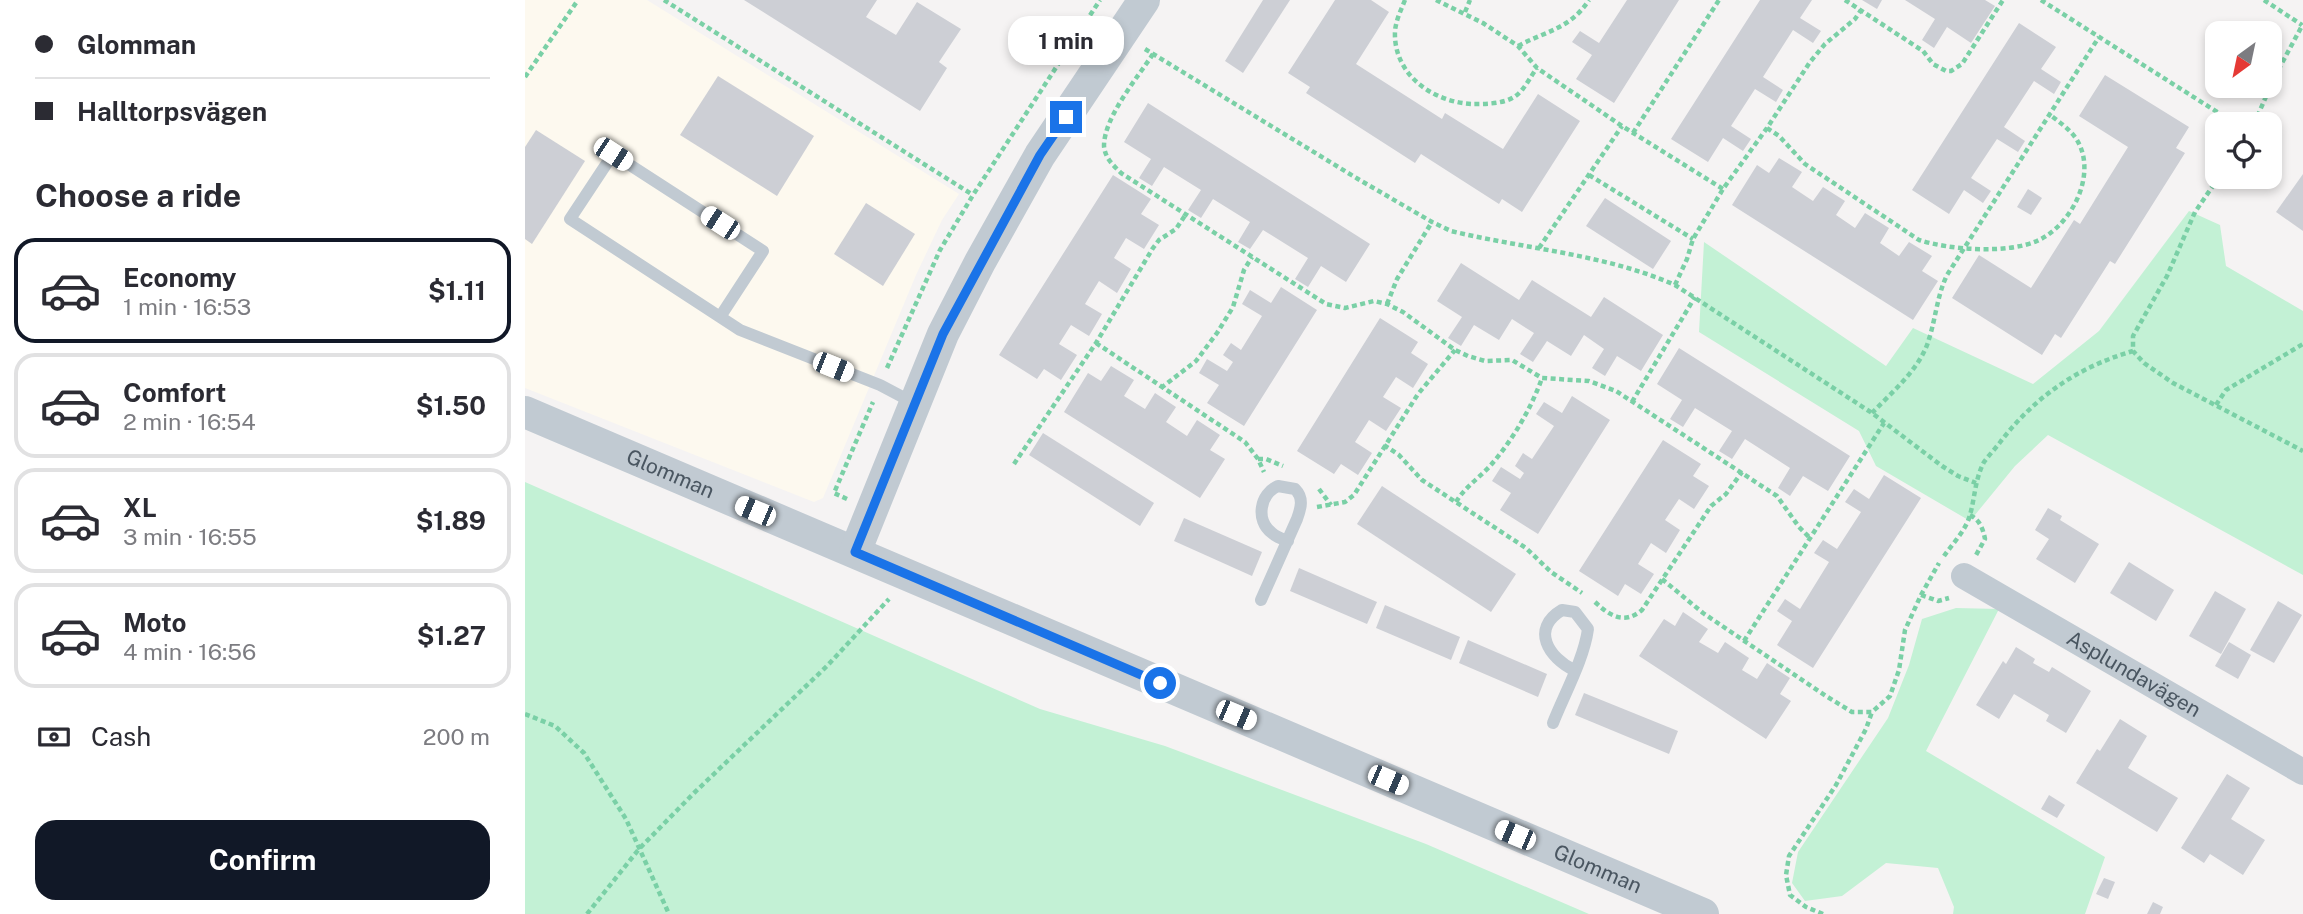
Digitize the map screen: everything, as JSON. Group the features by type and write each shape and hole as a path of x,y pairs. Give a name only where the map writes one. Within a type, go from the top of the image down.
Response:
{"street":[{"path":"855,552 913,403 949,322 1033,167 1143,0"},
{"name":"Glomman","path":"525,412 1703,914"},
{"name":"Asplundavägen","path":"1964,576 2303,772"}],"lane":[{"path":"720,317 763,251 613,154 570,219 720,317 740,330 880,385 913,403"},
{"path":"1261,600 1288,541 1301,506 1301,497 1295,489 1278,486 1271,489 1262,503 1263,523 1272,534 1288,541"},
{"path":"1553,723 1574,670 1588,629 1575,612 1562,610 1549,621 1545,635 1554,658 1574,670"}],"path":[{"path":"525,77 578,0"},
{"path":"664,0 973,195"},
{"path":"834,493 940,250 1100,0"},
{"path":"1405,0 1397,20 1396,45 1406,69 1416,83 1426,90 1462,104 1501,102 1518,94 1537,68"},
{"path":"1436,0 1465,12 1518,46 1537,68 1622,126 1723,189"},
{"path":"1465,12 1470,0"},
{"path":"1518,46 1562,27 1574,19 1589,0"},
{"path":"1633,133 1719,0"},
{"path":"1845,0 1923,51 1933,64 1946,71 1962,64 2003,0"},
{"path":"2041,0 2217,112"},
{"path":"2259,112 2303,24 2264,0"},
{"path":"1675,285 1693,239 1723,189 1810,62 1861,10"},
{"path":"1091,14 1432,222 1466,235 1539,248 1628,269 1675,285 1872,414 1958,477 1976,483"},
{"path":"1872,414 1924,353 1942,286 1964,247 2099,37"},
{"path":"1153,54 1111,122 1104,146 1111,163 1121,173 1326,304 1345,308 1374,302 1387,303 1455,350 1485,361 1512,360 1542,378 1589,381 1616,391 1777,496 1810,538"},
{"path":"1767,128 1779,136 1805,164 1919,240 1939,246 1996,249 2037,241 2056,228 2072,207 2082,183 2081,148 2068,129 2049,114"},
{"path":"1539,248 1622,126"},
{"path":"1589,175 1693,239"},
{"path":"2211,189 2195,212 2167,276 2133,336 2133,351 2144,363 2173,383 2303,451"},
{"path":"1014,464 1096,343 1153,248 1159,240 1175,229 1186,214"},
{"path":"1387,303 1397,279 1432,222"},
{"path":"1161,388 1196,361 1217,333 1233,307 1244,271 1252,257"},
{"path":"1632,402 1696,297"},
{"path":"1096,343 1245,442 1258,459 1271,489"},
{"path":"2215,405 2226,390 2303,344"},
{"path":"1301,506 1315,507 1345,502 1358,490 1418,394 1455,350"},
{"path":"1823,914 1806,907 1790,895 1786,875 1789,856 1836,785 1866,729 1872,712 1890,696 1899,670 1905,631 1935,569 1970,516 1976,483 1985,462 2035,401 2075,374 2105,359 2133,351"},
{"path":"1456,502 1465,488 1498,457 1535,397 1542,378"},
{"path":"1744,641 1884,423"},
{"path":"1384,445 1399,455 1422,480 1526,548 1551,572 1619,619 1631,617 1642,610 1711,506 1726,494 1742,472"},
{"path":"1663,579 1703,613 1852,712 1872,712"},
{"path":"587,914 639,849 827,666 894,594"},
{"path":"525,714 555,726 584,753 626,819 669,914"}],"shaded area":[{"path":"525,0 647,0 959,194 942,220 916,275 823,498 814,502 525,388"}],"green space":[{"path":"2189,211 2220,225 2226,266 2303,311 2303,575 2048,435 2015,466 1970,521 1876,466 1859,431 1699,332 1704,242 1886,366 1913,328 2033,384 2099,331"},
{"path":"525,482 1040,709 1165,746 1426,844 1589,914 525,914"},
{"path":"1956,608 1999,609 1926,751 2105,857 2085,914 1953,914 1954,907 1938,868 1886,863 1842,896 1805,901 1792,883 1798,852 1888,718 1909,665 1922,619"}],"building":[{"path":"744,0 877,0 866,17 896,35 917,2 961,29 939,62 947,68 920,111"},
{"path":"1263,0 1290,0 1243,73 1225,61"},
{"path":"1335,0 1371,0 1389,12 1356,64 1442,119 1445,113 1503,149 1538,94 1580,121 1522,212 1502,199 1499,204 1421,154 1415,163 1306,93 1310,87 1288,73"},
{"path":"1627,0 1679,0 1614,103 1576,79 1592,55 1572,42 1580,31 1599,43"},
{"path":"1760,0 1812,0 1800,18 1821,31 1813,43 1793,30 1763,77 1783,90 1776,102 1755,89 1731,126 1751,139 1743,151 1723,138 1708,162 1671,139"},
{"path":"1862,0 1882,0 1877,9"},
{"path":"1905,0 1985,0 1995,6 1971,43 1947,27 1934,48 1922,40 1935,19"},
{"path":"2019,23 2056,47 2041,69 2061,82 2054,94 2034,81 2004,127 2025,141 2018,152 1997,139 1971,178 1991,191 1983,203 1964,190 1949,214 1912,190"},
{"path":"2105,75 2189,127 2176,148 2185,153 2115,264 2110,261 2061,338 2055,334 2042,355 1952,298 1979,255 2031,288 2074,220 2080,224 2128,147 2079,116"},
{"path":"718,76 814,136 777,196 680,135"},
{"path":"1148,103 1370,244 1346,282 1321,266 1308,287 1295,279 1308,258 1263,230 1250,249 1238,242 1250,222 1213,199 1201,218 1188,210 1201,190 1164,167 1152,186 1139,178 1151,159 1124,142"},
{"path":"536,130 585,161 532,244 525,239 525,147"},
{"path":"1779,158 1802,172 1792,187 1813,201 1823,187 1845,201 1836,215 1855,228 1865,213 1889,228 1880,243 1899,256 1909,242 1932,256 1922,271 1938,281 1913,320 1732,205 1757,165 1769,173"},
{"path":"2303,174 2303,231 2276,212"},
{"path":"1113,175 1151,199 1141,214 1159,225 1144,249 1126,238 1114,258 1131,269 1117,293 1099,281 1085,304 1102,314 1089,336 1071,325 1059,344 1077,355 1061,380 1044,369 1037,379 999,355"},
{"path":"2028,189 2042,198 2031,215 2017,207"},
{"path":"1605,198 1671,241 1653,269 1586,226"},
{"path":"866,203 915,234 883,286 834,254"},
{"path":"1461,263 1519,300 1532,280 1591,317 1604,297 1663,335 1641,371 1617,356 1605,376 1592,368 1604,349 1584,335 1571,356 1547,341 1533,362 1520,354 1534,333 1512,319 1499,340 1474,325 1461,346 1448,338 1462,317 1437,301"},
{"path":"1281,287 1317,310 1244,426 1207,403 1219,385 1199,373 1207,359 1227,371 1233,362 1223,355 1231,343 1241,350 1262,316 1242,304 1250,290 1271,303"},
{"path":"1380,318 1418,342 1411,353 1428,364 1413,388 1396,377 1383,397 1401,408 1386,431 1369,420 1355,442 1372,453 1358,475 1341,464 1334,474 1297,451"},
{"path":"1679,348 1850,456 1828,491 1803,476 1790,496 1778,488 1790,468 1745,439 1732,459 1719,451 1732,431 1695,408 1683,427 1670,419 1682,400 1657,384"},
{"path":"1111,366 1134,380 1124,396 1145,409 1155,393 1176,407 1166,422 1187,436 1197,420 1220,435 1210,450 1225,459 1200,498 1064,412 1088,373 1101,381"},
{"path":"1572,396 1610,420 1538,534 1500,510 1511,493 1492,481 1501,467 1520,479 1524,473 1515,466 1523,453 1532,459 1554,426 1536,414 1544,402 1562,413"},
{"path":"1043,433 1154,503 1140,526 1029,455"},
{"path":"1663,440 1701,464 1693,476 1709,486 1694,509 1679,499 1665,520 1680,530 1666,553 1651,543 1638,564 1654,574 1641,594 1625,584 1618,596 1579,571"},
{"path":"1884,475 1921,498 1813,668 1777,645 1792,621 1777,611 1785,599 1800,609 1829,562 1814,553 1823,540 1837,549 1861,512 1845,502 1854,489 1869,499"},
{"path":"1382,486 1516,574 1491,612 1357,524"},
{"path":"2048,508 2062,516 2060,520 2099,544 2075,583 2036,559 2049,539 2035,530"},
{"path":"1184,518 1262,552 1252,576 1174,541"},
{"path":"2129,562 2174,590 2156,621 2110,593"},
{"path":"1299,568 1377,602 1367,624 1290,591"},
{"path":"2215,591 2246,609 2221,654 2189,636"},
{"path":"2278,601 2302,615 2274,663 2250,650"},
{"path":"1385,605 1460,637 1451,660 1376,628"},
{"path":"1683,612 1708,629 1699,642 1718,653 1725,642 1749,658 1742,670 1757,679 1767,663 1790,678 1780,694 1791,701 1766,739 1639,656 1664,619 1675,626"},
{"path":"1468,640 1547,674 1538,697 1459,663"},
{"path":"2229,642 2251,655 2238,679 2215,666"},
{"path":"2016,647 2035,659 2033,663 2049,672 2052,667 2091,691 2066,733 2046,721 2049,715 2014,694 1999,719 1976,705 2003,661 2006,664"},
{"path":"1584,693 1678,731 1669,754 1575,715"},
{"path":"2120,719 2147,736 2128,768 2178,798 2157,832 2076,783"},
{"path":"2227,774 2250,788 2231,819 2265,840 2243,875 2210,854 2204,863 2181,848"},
{"path":"2049,795 2065,805 2057,818 2041,809"},
{"path":"2104,878 2115,882 2108,899 2096,894"},
{"path":"2153,902 2163,907 2160,914 2147,914"}],"route":[{"path":"1066,117 1040,155 943,334 855,552 1160,683"}]}
